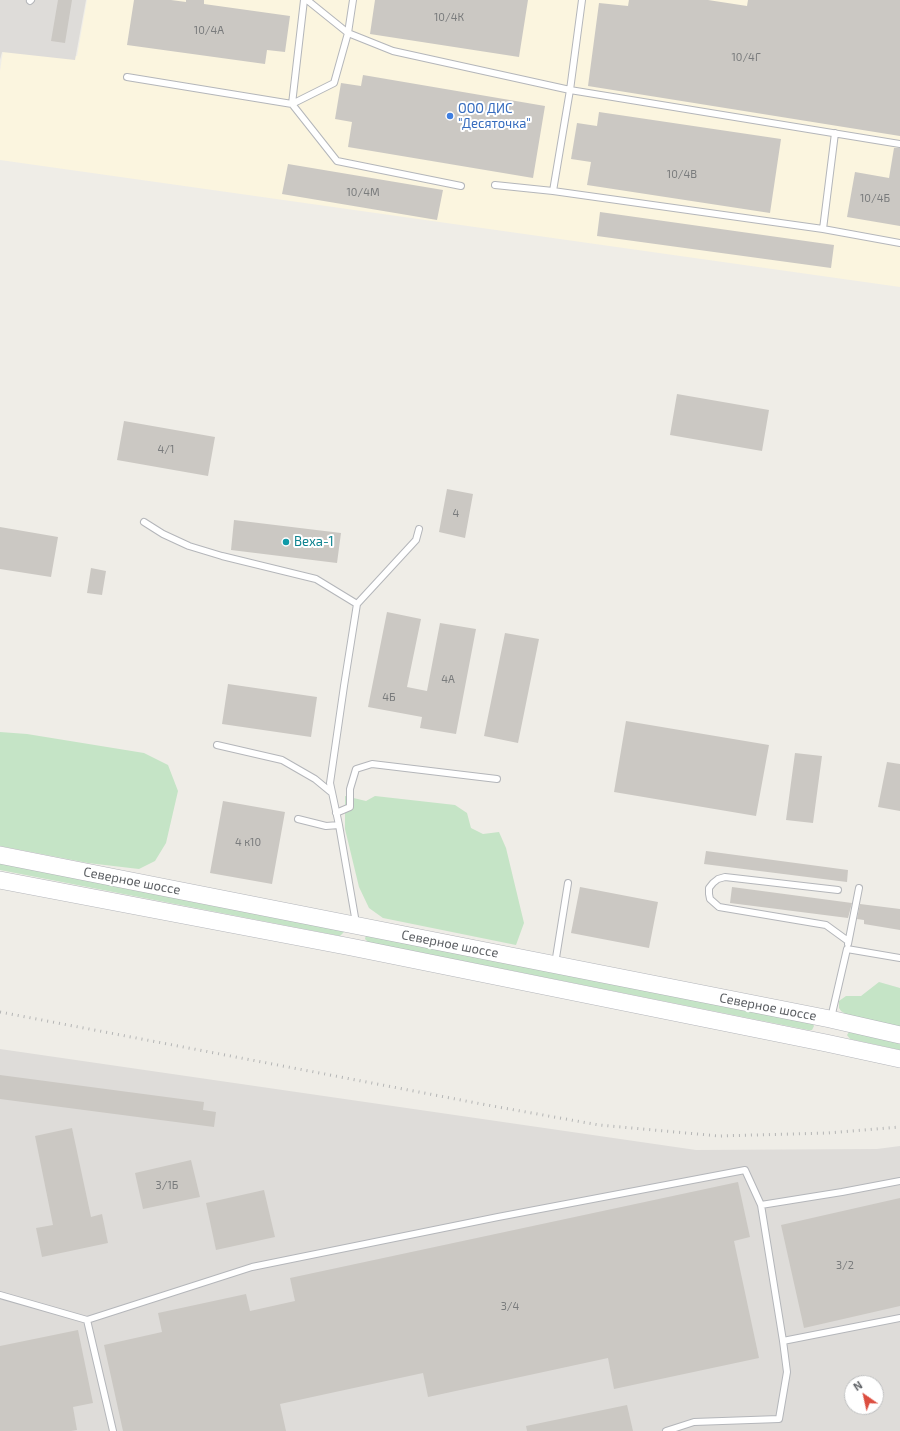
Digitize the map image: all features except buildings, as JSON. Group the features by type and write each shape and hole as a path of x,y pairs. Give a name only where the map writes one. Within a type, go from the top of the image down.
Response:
{"main road":[{"name":"Северное шоссе","path":"0,855 555,964 900,1034"},
{"name":"Северное шоссе","path":"0,880 351,947 900,1059"},
{"path":"351,947 356,925"},
{"path":"826,1043 830,1019"}],"lane":[{"path":"305,0 348,33 393,51 570,90 900,144"},
{"path":"305,0 292,104 337,161 462,186"},
{"path":"127,77 292,104 334,83 348,33 353,0"},
{"path":"553,191 570,90 582,0"},
{"path":"823,229 835,133"},
{"path":"495,184 823,229 900,243"},
{"path":"144,522 163,534 189,546 222,556 316,579 357,604"},
{"path":"356,925 330,783 357,604 416,540 419,529"},
{"path":"217,745 282,760 315,779 332,793"},
{"path":"336,813 350,807 350,789 356,769 372,764 497,779"},
{"path":"298,819 326,826 339,826"},
{"path":"838,890 725,877 718,879 713,883 709,888 709,894 710,899 720,907 826,924 848,941"},
{"path":"555,964 568,883"},
{"path":"830,1019 847,950 859,888"},
{"path":"847,950 900,958"},
{"path":"0,1295 86,1320 252,1267 490,1218 745,1170 761,1205 783,1341 787,1372 779,1419 694,1422 666,1431"},
{"path":"761,1205 900,1181"},
{"path":"783,1341 900,1318"},
{"path":"86,1320 112,1431"}],"shaded area":[{"path":"0,0 86,0 75,60 2,52 0,60"},
{"name":"ООО ДИС \"Десяточка\"","path":"87,0 900,0 900,287 0,160 0,71 3,51 77,56"},
{"path":"0,1049 696,1150 877,1149 900,1146 900,1431 0,1431"}],"green space":[{"path":"0,732 27,734 144,753 168,765 178,791 166,843 155,861 139,869 88,863 0,846"},
{"path":"345,796 366,801 375,796 455,805 467,813 471,828 483,834 499,832 506,848 524,923 516,945 383,918 369,908 359,887 345,829"},
{"path":"0,863 344,932 340,936 0,870"},
{"path":"366,935 813,1024 814,1026 812,1030 808,1030 368,942 365,939"},
{"path":"879,982 900,988 900,1027 847,1015 839,1008 839,1001 846,996 861,996"},
{"path":"849,1032 900,1042 900,1050 850,1039 847,1035"}],"railway":[{"path":"0,1012 599,1125 719,1136 828,1133 900,1127"}],"place":[{"name":"ООО ДИС \"Десяточка\"","path":"450,116"},
{"name":"Веха-1","path":"286,542"}]}
